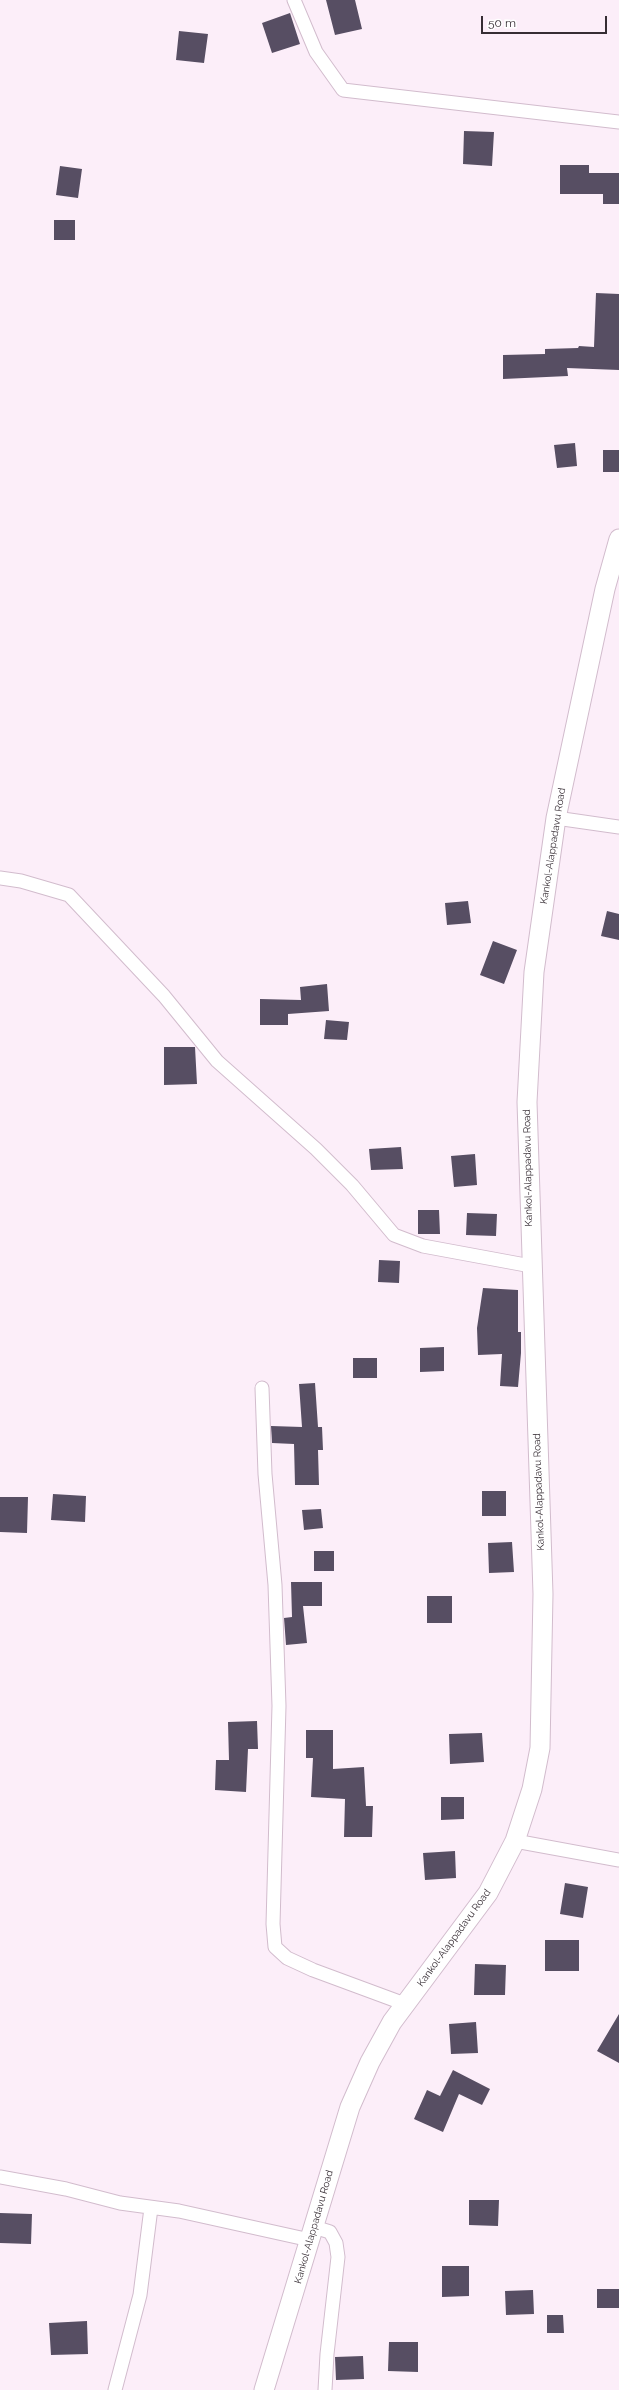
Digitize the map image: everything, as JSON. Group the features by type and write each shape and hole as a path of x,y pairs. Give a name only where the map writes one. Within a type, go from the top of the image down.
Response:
{"main road":[{"name":"Kankol-Alappadavu Road","path":"264,2390 350,2107 370,2062 392,2022 488,1893 515,1841 532,1789 540,1748 543,1687 543,1594 531,1266 527,1102 534,972 556,818 605,589 619,539"}],"street":[{"path":"294,0 316,52 343,90 619,122"},
{"path":"556,818 619,828"},
{"path":"0,878 21,881 69,895 164,996 217,1060 316,1149 352,1185 394,1235 423,1246 531,1266"},
{"path":"262,1388 266,1474 275,1585 280,1706 273,1924 275,1947 287,1958 313,1970 405,2004"},
{"path":"515,1841 619,1860"},
{"path":"0,2177 66,2190 120,2203 179,2211 312,2234 330,2232 336,2243 338,2257 327,2354 325,2390"},
{"path":"115,2390 140,2295 151,2208"}],"building":[{"path":"326,0 355,0 362,29 335,35"},
{"path":"290,13 300,44 272,53 262,23"},
{"path":"179,31 208,34 204,63 176,60"},
{"path":"464,131 494,132 492,166 463,164"},
{"path":"560,165 589,165 589,173 619,173 619,204 603,204 603,194 560,194"},
{"path":"60,166 82,169 78,198 56,195"},
{"path":"54,220 75,220 75,240 54,240"},
{"path":"596,293 619,294 619,370 567,368 568,376 503,379 503,355 545,354 545,349 578,348 579,346 594,347"},
{"path":"575,443 577,466 557,468 554,445"},
{"path":"603,450 619,450 619,472 603,472"},
{"path":"468,901 471,923 447,925 445,903"},
{"path":"607,911 619,914 619,940 601,936"},
{"path":"493,941 517,950 504,984 480,975"},
{"path":"327,984 329,1011 288,1014 288,1025 260,1025 260,999 301,1000 300,987"},
{"path":"326,1020 349,1022 347,1040 324,1039"},
{"path":"164,1047 195,1047 197,1084 164,1085"},
{"path":"401,1147 403,1169 371,1170 369,1149"},
{"path":"475,1154 477,1185 454,1187 451,1156"},
{"path":"418,1210 439,1210 440,1234 418,1234"},
{"path":"467,1213 497,1214 496,1236 466,1235"},
{"path":"379,1260 400,1261 399,1283 378,1282"},
{"path":"483,1288 518,1290 518,1332 521,1332 521,1353 518,1387 500,1386 502,1354 478,1355 477,1328"},
{"path":"444,1347 444,1371 420,1372 420,1348"},
{"path":"353,1358 377,1358 377,1378 353,1378"},
{"path":"315,1383 318,1427 322,1427 323,1450 318,1450 319,1485 295,1485 294,1444 272,1443 271,1426 302,1427 299,1384"},
{"path":"482,1491 506,1491 506,1516 482,1516"},
{"path":"53,1494 86,1496 85,1522 51,1520"},
{"path":"0,1497 28,1497 27,1533 0,1532"},
{"path":"321,1509 323,1528 304,1530 302,1510"},
{"path":"512,1542 514,1572 489,1573 488,1543"},
{"path":"314,1551 334,1551 334,1571 314,1571"},
{"path":"291,1582 322,1582 322,1606 303,1606 307,1643 286,1645 284,1618 292,1617"},
{"path":"427,1596 452,1596 452,1623 427,1623"},
{"path":"257,1721 258,1749 248,1749 246,1792 215,1790 216,1760 229,1760 228,1722"},
{"path":"306,1730 333,1730 333,1769 364,1767 366,1806 373,1806 372,1837 344,1837 345,1799 311,1797 313,1758 306,1758"},
{"path":"482,1733 484,1762 450,1764 449,1734"},
{"path":"441,1797 464,1797 464,1819 441,1820"},
{"path":"455,1851 456,1878 425,1880 423,1853"},
{"path":"565,1883 588,1887 583,1918 560,1914"},
{"path":"545,1940 579,1940 579,1971 545,1971"},
{"path":"475,1964 506,1965 505,1995 474,1995"},
{"path":"619,2014 619,2063 597,2051"},
{"path":"476,2022 478,2053 451,2054 449,2024"},
{"path":"453,2070 490,2089 482,2105 459,2094 443,2132 414,2119 427,2090 440,2096"},
{"path":"469,2200 499,2200 498,2226 469,2225"},
{"path":"0,2213 32,2214 31,2244 0,2243"},
{"path":"442,2266 469,2266 469,2296 442,2297"},
{"path":"597,2289 619,2289 619,2308 597,2308"},
{"path":"533,2290 534,2314 506,2315 505,2291"},
{"path":"547,2315 563,2315 564,2333 547,2333"},
{"path":"87,2321 88,2354 51,2355 49,2323"},
{"path":"389,2342 418,2342 418,2372 388,2371"},
{"path":"363,2356 364,2379 336,2380 335,2357"}]}
